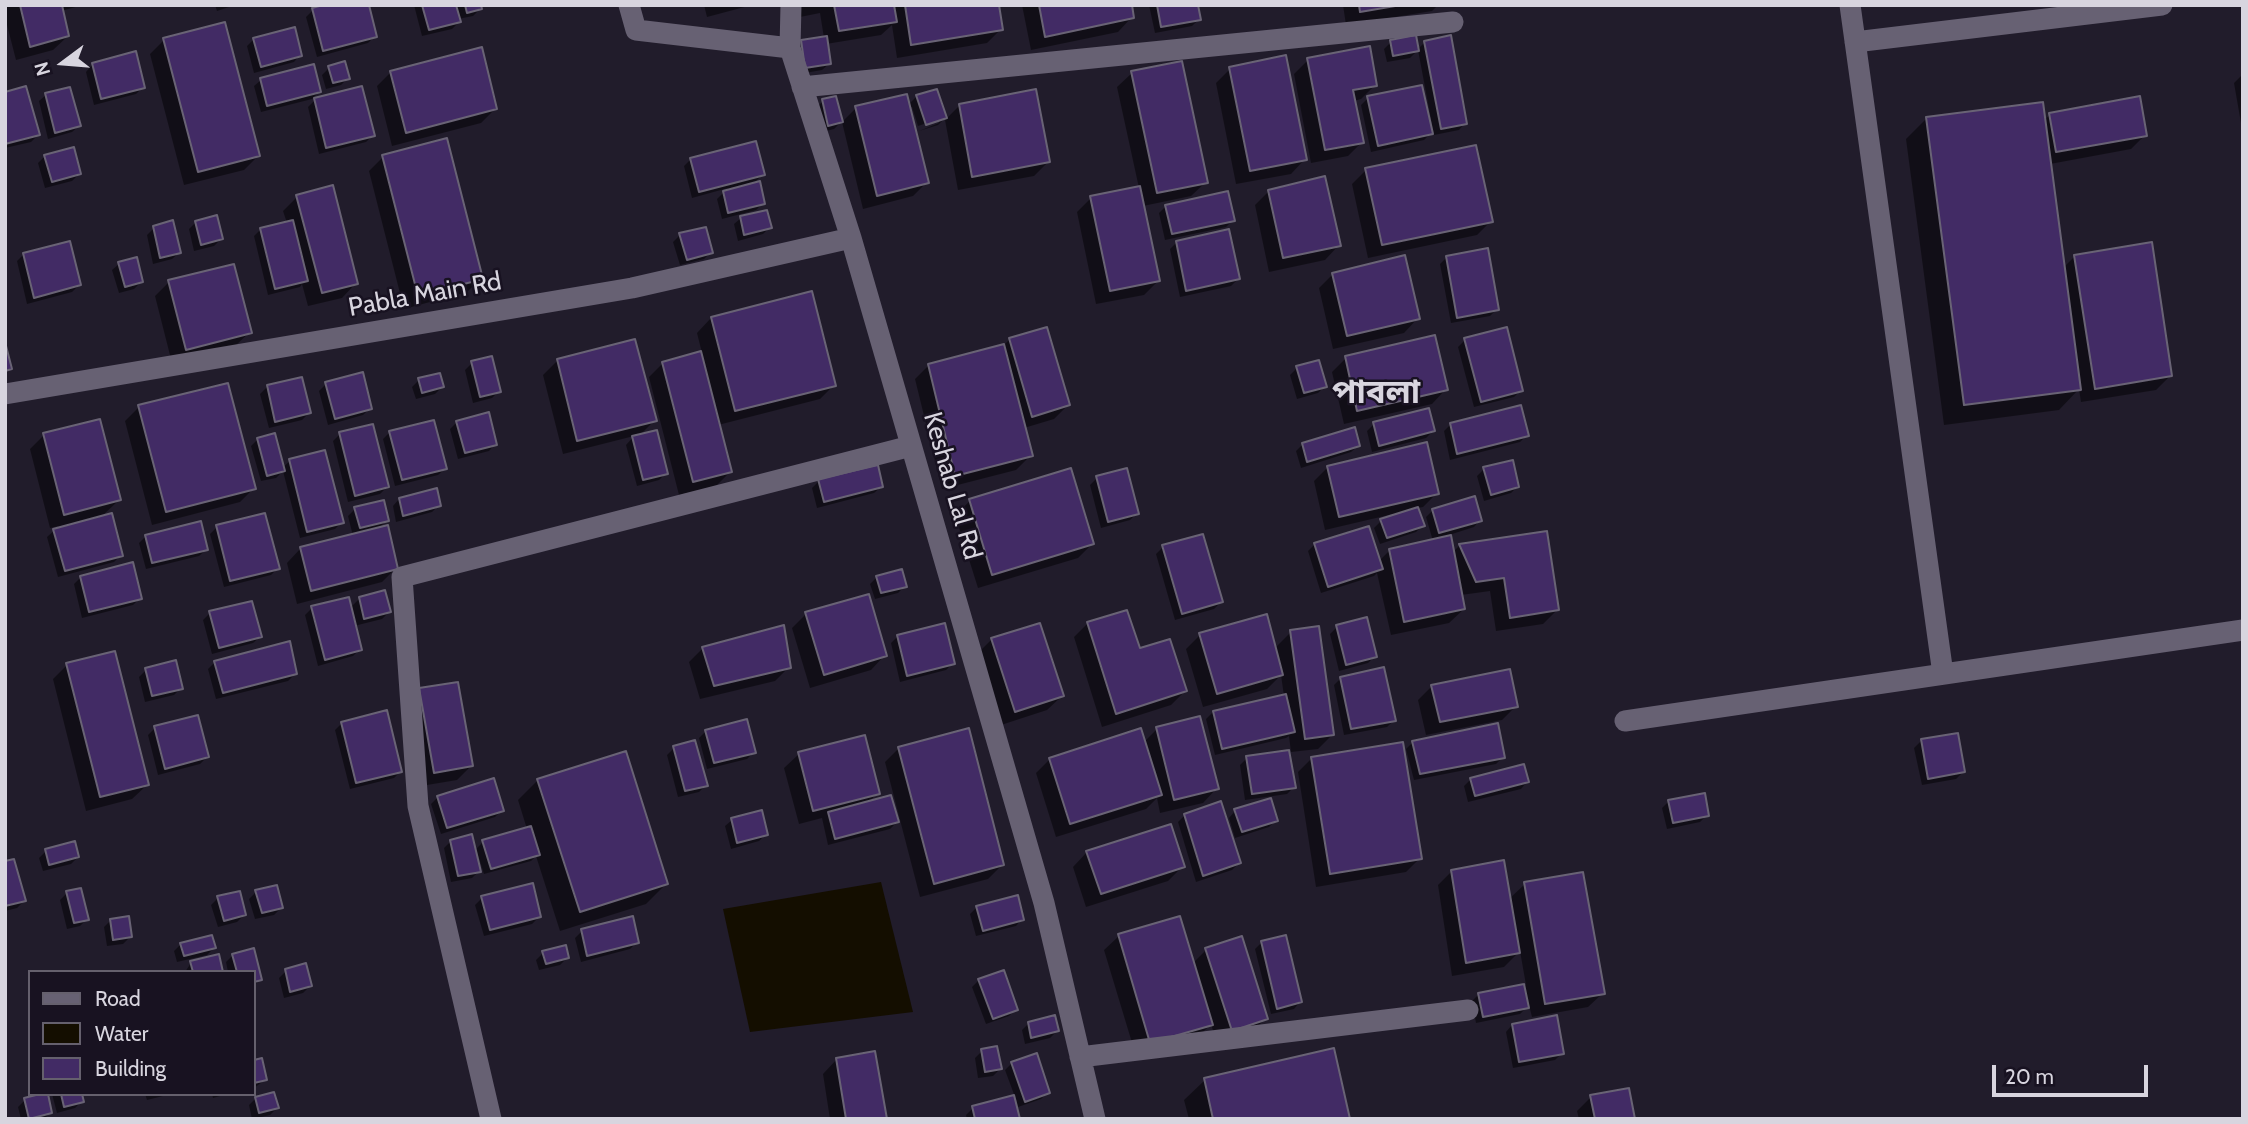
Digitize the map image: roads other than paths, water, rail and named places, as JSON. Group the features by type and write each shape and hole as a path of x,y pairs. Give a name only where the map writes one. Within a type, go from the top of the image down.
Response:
{"street":[{"path":"629,5 636,30 790,48"},
{"name":"Keshab Lal Rd","path":"791,5 790,48 851,238 1044,903 1095,1119"},
{"path":"1850,5 1943,674"},
{"path":"1855,42 2162,5"},
{"path":"802,88 1453,22"},
{"name":"Pabla Main Rd","path":"5,394 632,289 851,238"},
{"path":"491,1119 418,806 402,577 911,446"},
{"path":"1625,722 2243,630"},
{"path":"1080,1057 1468,1010"}],"water":[{"path":"881,882 913,1012 750,1032 723,909"}],"district":[{"name":"পাবলা","path":"1376,393"}]}
